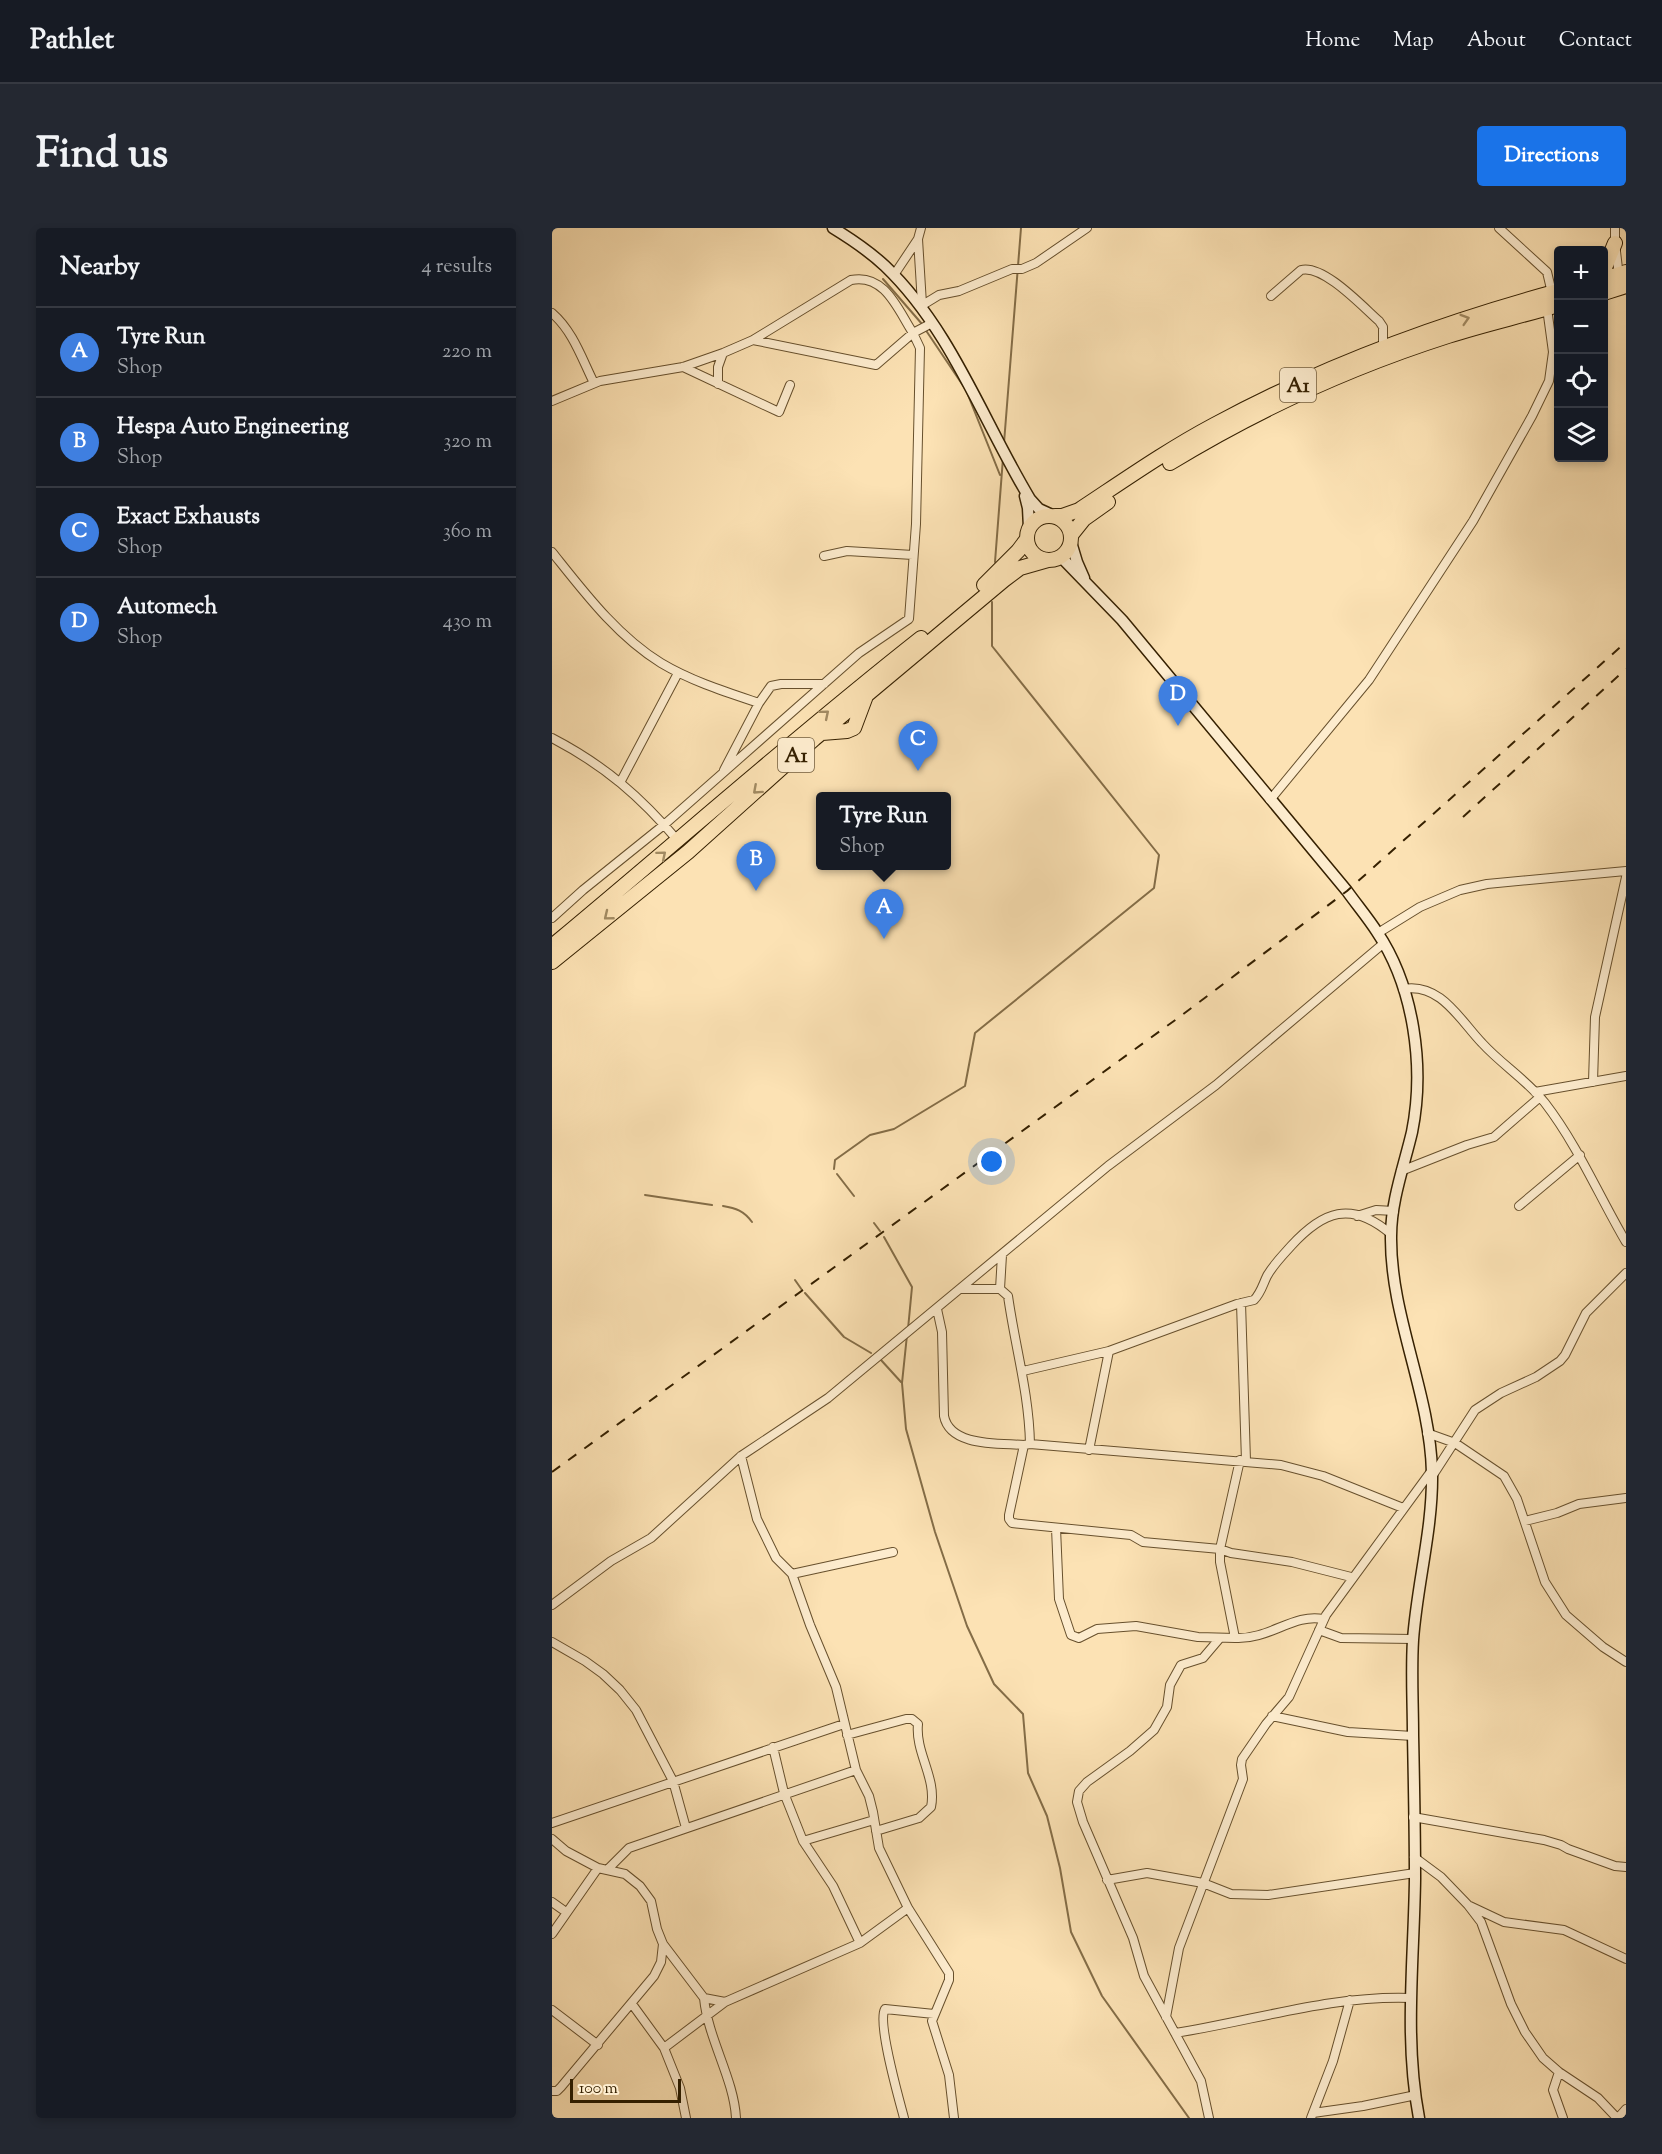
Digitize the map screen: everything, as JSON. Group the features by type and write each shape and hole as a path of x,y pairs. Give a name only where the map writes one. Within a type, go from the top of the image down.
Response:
{"highway":[{"path":"1608,262 1618,239"},
{"path":"1608,279 1623,280"},
{"path":"1608,290 1623,280"},
{"name":"A1","path":"552,962 683,846 828,711 981,587 1018,551 1038,518 1062,516 1078,510 1213,425 1383,347 1442,326 1554,299"},
{"name":"A1","path":"552,946 683,846 1004,580 1020,568 1054,558 1068,550 1072,538 1084,519 1129,488 1219,433 1345,374 1554,299"},
{"path":"1053,515 1066,522 1072,538"},
{"path":"1028,533 1033,554 1054,558"}],"street":[{"path":"833,228 870,252 922,305 1030,499 1039,508 1053,515"},
{"path":"894,275 918,239 921,228"},
{"path":"922,305 939,295 958,291 1012,268 1022,269 1036,263 1087,228"},
{"path":"1270,800 1369,680 1478,512 1550,381 1554,299 1547,272 1499,228"},
{"path":"918,239 922,305"},
{"path":"1618,239 1623,280"},
{"path":"1271,296 1301,270 1307,268 1323,273 1382,324 1383,347"},
{"path":"552,401 594,383 682,367 723,353 753,340 851,280 860,278 872,280 885,290 920,348 914,555 909,619 859,653 665,824 552,918"},
{"path":"552,313 568,332 594,383"},
{"path":"753,340 876,365 913,333 932,323"},
{"path":"718,384 718,367 723,353"},
{"path":"682,367 778,412 790,385"},
{"path":"1021,484 1028,508 1028,533"},
{"path":"1072,538 1077,562 1086,581"},
{"path":"824,556 847,551 914,555"},
{"path":"552,552 615,626 646,653 678,673 759,703"},
{"path":"1054,558 1086,581 1122,620 1270,800 1300,833 1378,933 1403,989 1413,1025 1418,1070 1415,1114 1401,1171 1391,1234 1393,1267 1427,1433 1432,1473 1431,1515 1413,1639 1414,1873 1410,2040 1419,2118"},
{"path":"621,781 678,673"},
{"path":"722,774 759,703 774,685 824,684"},
{"path":"552,738 621,781 665,824 683,846"},
{"path":"1378,933 1420,906 1460,890 1487,884 1626,871"},
{"path":"1593,1082 1595,1017 1626,877"},
{"path":"552,1605 611,1561 651,1538 741,1456 828,1398 1108,1166 1216,1085 1384,943"},
{"path":"1403,989 1422,988 1438,997 1497,1058 1523,1078 1538,1094 1580,1155 1604,1205 1626,1242"},
{"path":"1401,1171 1467,1145 1491,1139 1538,1094 1626,1076"},
{"path":"1520,1206 1580,1155"},
{"path":"1358,1216 1376,1210 1394,1211"},
{"path":"1023,1371 1109,1352 1254,1300 1267,1276 1308,1228 1325,1216 1340,1214 1358,1216 1375,1222 1391,1234"},
{"path":"1000,1289 1002,1254"},
{"path":"1166,2018 1179,1948 1243,1779 1242,1759 1272,1716 1289,1697 1323,1619 1351,1577 1455,1443 1468,1418 1483,1403 1536,1377 1560,1361 1586,1313 1626,1273"},
{"path":"960,1289 1000,1289 1008,1296 1014,1339 1023,1371 1030,1413 1027,1445 1009,1519 1015,1524 1131,1535 1143,1542 1220,1549 1231,1553 1292,1562 1351,1577"},
{"path":"1234,1638 1220,1562 1220,1549 1243,1461 1241,1303"},
{"path":"937,1309 942,1332 946,1425 955,1435 963,1439 1243,1461 1303,1469 1403,1509"},
{"path":"1089,1450 1109,1352"},
{"path":"1427,1433 1455,1443 1504,1476 1517,1499 1545,1582 1566,1615 1603,1647 1626,1662"},
{"path":"741,1456 757,1519 776,1558 792,1574 836,1687 856,1770 869,1796 879,1848 908,1908 950,1976 932,2021 950,2075 954,2118"},
{"path":"1525,1521 1557,1513 1580,1504 1626,1498"},
{"path":"1056,1528 1059,1599 1071,1635 1079,1638 1097,1629 1136,1626 1220,1638 1261,1636 1312,1617 1323,1619"},
{"path":"792,1574 893,1552"},
{"path":"1319,1630 1341,1638 1413,1639"},
{"path":"1209,2118 1201,2081 1144,1976 1133,1938 1083,1822 1077,1802 1079,1791 1087,1782 1130,1751 1154,1730 1167,1707 1170,1685 1177,1670 1187,1662 1203,1658 1220,1638"},
{"path":"552,1642 585,1660 620,1690 636,1710 673,1781 686,1828"},
{"path":"1272,1716 1348,1732 1413,1736"},
{"path":"847,1735 906,1719 912,1719 918,1724 917,1737 932,1788 931,1808 919,1818 876,1831"},
{"path":"552,1823 844,1724"},
{"path":"773,1747 784,1793 803,1841 832,1886 860,1943"},
{"path":"552,1934 566,1912 603,1869 629,1848 856,1770"},
{"path":"1413,1817 1544,1840 1626,1868"},
{"path":"803,1841 874,1821"},
{"path":"552,1839 566,1851 603,1869 625,1874 640,1886 651,1901 663,1944 704,1998 706,2015 727,2079 736,2118"},
{"path":"1414,1857 1441,1877 1481,1922 1510,2004 1525,2032 1543,2058 1559,2072 1593,2094 1618,2118 1626,2109"},
{"path":"1107,1880 1147,1873 1203,1883 1231,1894 1268,1896 1414,1873"},
{"path":"552,1902 566,1912"},
{"path":"1468,1905 1504,1922 1564,1930 1626,1959"},
{"path":"664,2048 725,2002 860,1943 908,1908"},
{"path":"552,2091 557,2091 598,2045 654,1976 662,1962 663,1944"},
{"path":"704,1998 725,2002"},
{"path":"1175,2033 1350,2000 1411,1998"},
{"path":"1312,2115 1333,2061 1350,2000"},
{"path":"632,2004 664,2048 680,2088 686,2118"},
{"path":"552,2010 598,2045"},
{"path":"904,2118 886,2046 883,2010 934,2014"},
{"path":"1559,2072 1553,2090 1563,2118"},
{"path":"1312,2115 1416,2095"}],"waterway":[{"path":"1004,443 1021,228"},
{"path":"883,279 922,324"},
{"path":"925,329 966,390 1000,475"},
{"path":"995,562 1003,458"},
{"path":"834,1169 835,1160 870,1135 894,1129 965,1086 975,1033 1154,888 1159,855 992,646 992,602"},
{"path":"837,1174 854,1196"},
{"path":"645,1195 712,1205"},
{"path":"723,1206 739,1211 752,1222"},
{"path":"874,1223 880,1231"},
{"path":"884,1237 912,1287 908,1329"},
{"path":"795,1280 802,1290"},
{"path":"805,1293 844,1337 871,1353"},
{"path":"907,1335 902,1383 906,1429 935,1532 967,1626 994,1684 1023,1714 1028,1773 1047,1816 1060,1868 1071,1932 1102,1996 1189,2118"},
{"path":"881,1360 901,1382"}],"railway":[{"path":"552,1472 1178,1018 1347,891 1626,642"},
{"path":"1463,817 1626,669"}],"place":[{"name":"Automech","path":"1178,726"},
{"name":"Exact Exhausts","path":"918,771"},
{"name":"Hespa Auto Engineering","path":"756,891"},
{"name":"Tyre Run","path":"884,939"}]}
